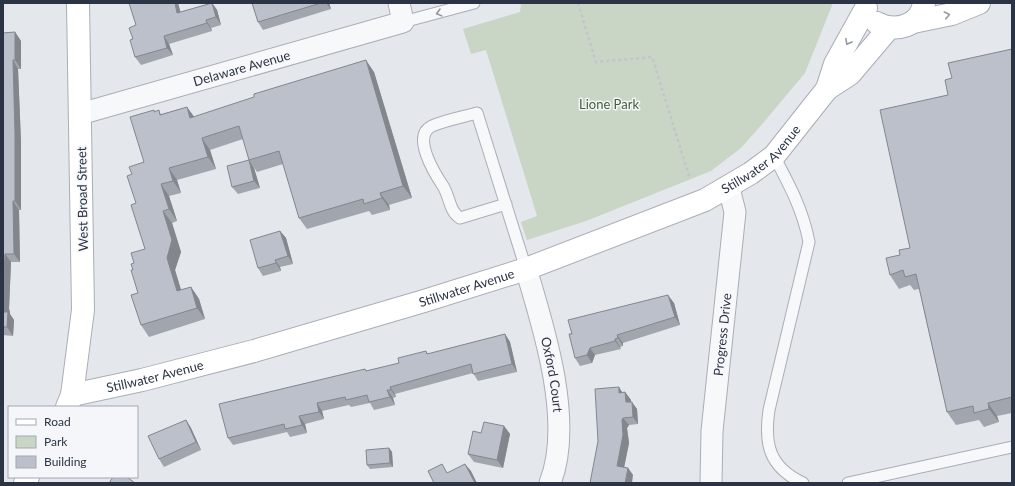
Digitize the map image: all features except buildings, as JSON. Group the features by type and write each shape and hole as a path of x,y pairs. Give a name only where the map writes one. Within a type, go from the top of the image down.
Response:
{"main road":[{"name":"West Broad Street","path":"70,401 83,310 78,3"},
{"path":"913,22 921,12 924,3"},
{"path":"866,5 878,23 889,28 906,26 913,22 952,14 979,3"},
{"name":"Stillwater Avenue","path":"827,89 835,64 866,5"},
{"name":"Stillwater Avenue","path":"70,401 142,380 254,351 526,269 705,200 729,188 751,174 774,156 827,89 850,74 889,28"}],"street":[{"name":"Delaware Avenue","path":"80,114 401,12"},
{"name":"Progress Drive","path":"711,483 712,431 735,212 729,188"},
{"name":"Oxford Court","path":"526,269 550,352 559,424 556,469 550,483"}],"lane":[{"path":"401,12 474,3"},
{"path":"506,204 460,218 454,214 445,190 431,168 423,141 425,133 431,126 477,113 506,204 526,269"},
{"path":"774,156 805,219 809,242 769,410 766,435 768,445 775,461 792,477 803,483"},
{"path":"848,483 1012,447"}],"path":[{"path":"578,3 596,62 652,57 690,179"}],"green space":[{"name":"Lione Park","path":"521,3 833,3 805,73 741,148 711,171 586,221 527,240 521,222 537,216 486,50 471,54 463,29 520,12"}]}
